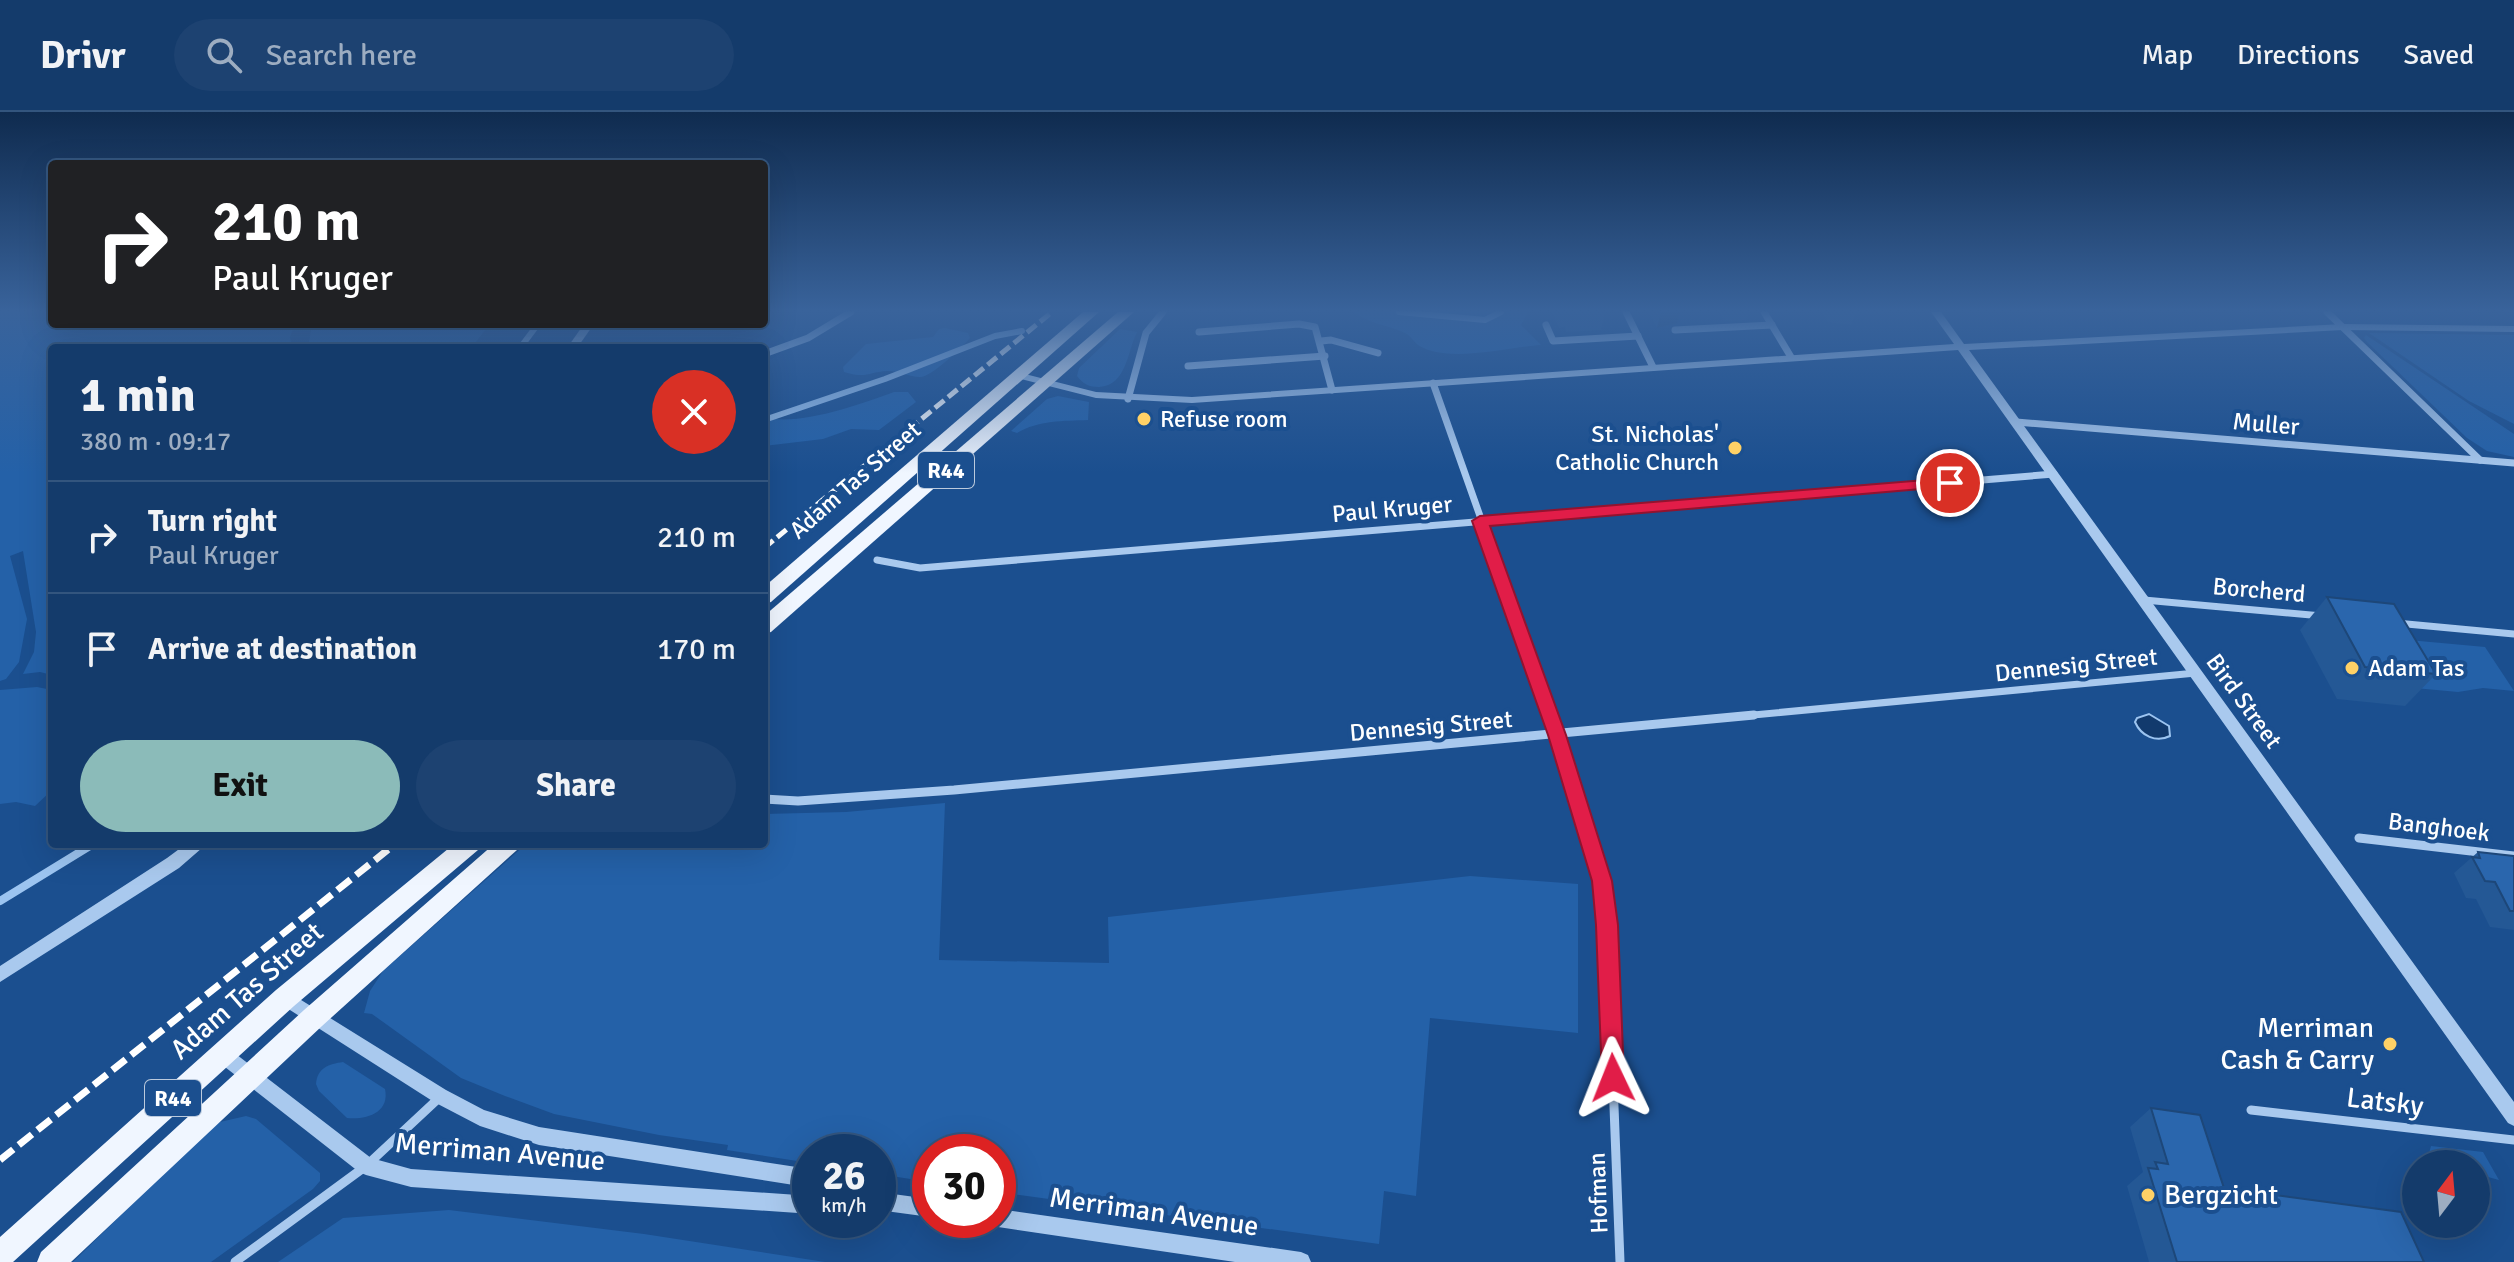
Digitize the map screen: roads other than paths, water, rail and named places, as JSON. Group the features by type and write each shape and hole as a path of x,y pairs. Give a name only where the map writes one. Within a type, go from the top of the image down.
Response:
{"main road":[{"name":"Adam Tas Street","path":"768,594 1032,366"},
{"name":"R44","path":"768,624 1067,366"},
{"name":"Adam Tas Street","path":"0,1255 285,998 465,848"},
{"name":"R44","path":"51,1262 313,1018 504,848"}],"street":[{"path":"1128,399 1137,366"},
{"path":"1188,366 1193,366"},
{"path":"1327,366 1332,390"},
{"path":"1021,376 1128,399 1192,400 1671,366"},
{"name":"Bird Street","path":"1975,366 2514,1117"},
{"path":"2383,366 2480,460"},
{"name":"Hofman","path":"1433,383 1557,735 1604,893 1620,1262"},
{"name":"Muller","path":"2016,422 2514,463"},
{"name":"Paul Kruger","path":"877,560 920,568 2054,474"},
{"name":"Borcherd","path":"2144,600 2330,617"},
{"path":"2390,622 2514,634"},
{"name":"Dennesig Street","path":"768,799 798,801 928,792 2196,673"},
{"name":"Banghoek","path":"2359,838 2514,856"},
{"path":"0,975 192,848"},
{"name":"Merriman Avenue","path":"285,998 440,1096 480,1117 539,1136 792,1175"},
{"name":"Merriman Avenue","path":"222,1054 366,1166 411,1178 792,1204"},
{"path":"235,1262 366,1166 440,1096"},
{"name":"Latsky","path":"2251,1110 2514,1140"},
{"name":"Merriman Avenue","path":"1016,1221 1301,1262"}],"waterway":[{"path":"768,419 919,366"},
{"path":"0,901 86,848"}],"railway":[{"path":"768,545 987,366"},
{"path":"0,1160 390,848"}],"place":[{"name":"Refuse room","path":"1144,419"},
{"name":"St. Nicholas' Catholic Church","path":"1735,448"},
{"name":"Adam Tas","path":"2352,668"},
{"name":"Merriman Cash & Carry","path":"2390,1044"},
{"name":"Bergzicht","path":"2148,1195"}]}
